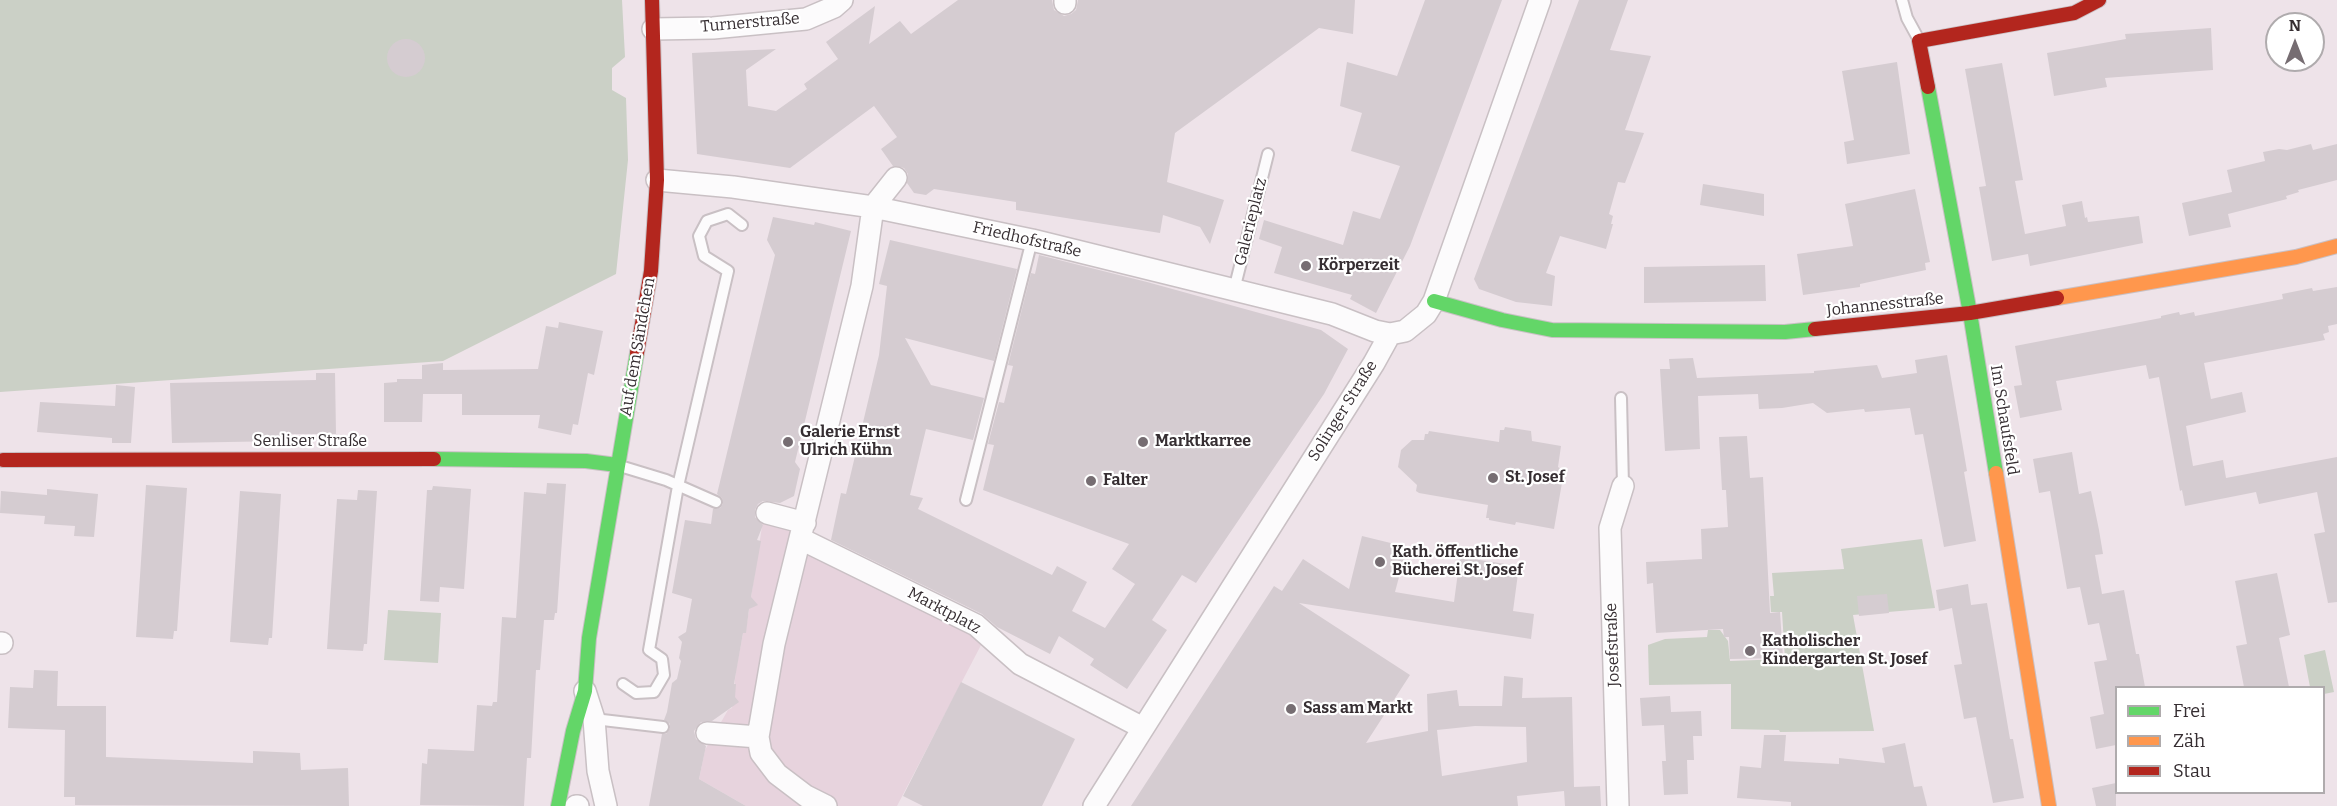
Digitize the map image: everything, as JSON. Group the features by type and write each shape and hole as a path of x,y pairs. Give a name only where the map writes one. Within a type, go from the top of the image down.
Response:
{"street":[{"name":"Auf dem Sändchen","path":"558,806 573,731 585,691 589,638 651,271 657,180 652,0"},
{"name":"Turnerstraße","path":"653,29 713,28 806,19 834,8 842,0"},
{"path":"1390,334 1405,331 1415,324 1434,301 1540,0"},
{"path":"1919,40 2074,13 2099,0"},
{"name":"Im Schaufsfeld","path":"1919,40 1970,313 2049,806"},
{"path":"826,806 803,801 761,753 758,737 774,644 862,286 873,207 896,177"},
{"name":"Friedhofstraße","path":"657,180 733,187 873,207 1032,240 1332,314 1375,331 1390,334"},
{"name":"Johannesstraße","path":"1434,301 1502,320 1552,330 1785,332 1970,313 2296,257 2337,246"},
{"name":"Solinger Straße","path":"1094,806 1374,363 1390,334"},
{"name":"Senliser Straße","path":"3,460 394,458 586,461 617,465"},
{"name":"Josefstraße","path":"1618,806 1610,528 1623,486"},
{"name":"Marktplatz","path":"767,513 976,625 1020,664 1143,728"},
{"name":"Auf dem Sändchen","path":"585,691 594,719 598,771 606,806"},
{"path":"707,733 758,737"}],"lane":[{"path":"1902,0 1907,18 1919,40"},
{"name":"Galerieplatz","path":"1234,290 1268,154"},
{"path":"623,684 636,693 654,692 664,675 662,659 649,650 678,486 728,272 704,256 699,236 708,220 728,214 742,225"},
{"path":"966,500 1032,240"},
{"path":"1621,398 1623,486"},
{"path":"617,465 657,477 716,502"},
{"path":"594,719 663,727"}],"shaded area":[{"path":"0,0 622,0 625,57 612,68 612,90 626,98 628,160 616,274 443,361 0,392"},
{"path":"763,520 831,543 992,624 897,806 746,806 699,779 705,750 728,710 732,708 736,670 743,633 746,629"},
{"name":"Katholischer Kindergarten St. Josef","path":"1922,539 1935,608 1853,615 1874,731 1780,732 1779,730 1731,729 1731,684 1649,685 1648,645 1665,639 1707,637 1708,630 1720,630 1728,641 1730,661 1785,659 1782,612 1771,612 1770,596 1774,596 1772,573 1844,569 1841,549"},
{"path":"388,610 441,613 438,663 384,660"},
{"path":"2325,650 2334,692 2325,694 2325,686 2310,686 2304,655"}],"building":[{"path":"958,0 1052,0 1054,10 1064,16 1076,10 1078,0 1355,0 1353,34 1319,28 1175,133 1167,182 1224,200 1210,244 1200,227 1163,215 1160,233 1016,210 1016,202 934,189 926,195 914,193 907,183 908,174 904,168 893,166 881,149 897,137 874,106 790,168 697,154 692,53 776,49 746,70 748,106 776,111 807,89 804,84 838,59 826,42 875,6 869,44 900,21 911,34"},
{"path":"1425,0 1502,0 1410,246 1376,313 1350,299 1352,295 1274,273 1282,247 1259,239 1264,220 1343,245 1353,211 1380,219 1400,166 1351,151 1362,113 1340,106 1347,62 1397,76"},
{"path":"1579,0 1628,0 1610,50 1651,56 1625,130 1644,133 1625,183 1618,182 1609,214 1613,216 1611,224 1613,224 1606,249 1560,236 1546,273 1555,276 1552,306 1516,302 1479,289 1474,279"},
{"path":"2211,28 2213,70 2105,78 2107,87 2054,96 2047,53 2126,39 2125,34"},
{"path":"406,39 420,44 425,58 420,72 406,77 392,72 387,58 392,44"},
{"path":"1897,62 1910,154 1847,164 1844,142 1854,140 1842,71"},
{"path":"2002,63 2023,180 2015,181 2025,234 2066,226 2062,205 2082,201 2088,222 2139,216 2143,243 2030,266 2028,254 1992,261 1979,187 1986,186 1965,69"},
{"path":"2311,144 2313,150 2337,144 2337,180 2298,190 2299,192 2286,196 2287,199 2228,214 2231,227 2189,236 2182,203 2232,192 2227,170 2265,161 2263,152 2287,150"},
{"path":"1703,184 1764,194 1764,216 1700,205"},
{"path":"1915,189 1930,262 1925,263 1926,270 1860,284 1860,287 1803,295 1797,254 1853,246 1845,204"},
{"path":"773,217 814,225 815,222 851,231 795,462 800,469 794,496 780,503 763,501 755,510 755,517 763,525 757,540 761,541 751,597 758,605 749,609 746,633 743,633 734,684 736,684 735,697 739,702 712,721 701,722 694,731 696,739 706,746 699,779 746,806 649,806 662,734 666,734 670,728 670,724 664,720 672,683 677,679 681,661 679,658 682,642 678,637 686,632 692,599 672,593 685,520 711,524 713,509 720,508 723,504 722,498 717,494 775,255 767,240"},
{"path":"890,240 1017,269 994,361 905,338 931,385 984,398 973,440 926,429 910,495 923,498 918,509 1052,575 1057,566 1087,582 1072,611 1105,628 1135,584 1112,569 1129,544 983,490 994,445 988,444 999,402 1004,403 1013,366 1008,365 1031,273 1035,274 1039,255 1321,330 1348,349 1324,394 1196,583 1182,575 1152,620 1167,630 1127,689 1090,665 1094,659 1059,636 1050,654 997,627 982,614 831,540 841,493 846,494 879,355 887,286 879,284"},
{"path":"1765,265 1766,301 1644,303 1644,267"},
{"path":"2337,287 2337,324 2328,326 2329,332 2323,334 2325,340 2204,363 2211,399 2242,392 2246,412 2186,426 2193,466 2223,460 2226,478 2337,457 2337,602 2328,603 2314,534 2325,532 2317,492 2259,504 2256,492 2185,506 2182,490 2180,491 2159,377 2149,379 2146,365 2056,381 2062,410 2020,418 2014,386 2022,385 2015,346 2161,318 2161,316 2179,312 2180,315 2194,312 2195,316 2283,299 2282,294 2312,288 2313,291"},
{"path":"559,322 603,331 594,375 588,373 578,425 573,424 571,435 538,428 540,415 462,415 462,394 423,394 422,422 384,422 384,383 397,382 397,379 422,379 422,365 443,363 443,370 538,369 546,326 558,328"},
{"path":"1947,355 1967,471 1964,472 1976,541 1944,547 1923,434 1915,435 1910,408 1827,413 1813,403 1759,409 1758,394 1698,396 1700,449 1665,451 1660,369 1670,369 1669,359 1693,358 1697,378 1814,373 1814,371 1877,365 1882,378 1917,373 1915,360"},
{"path":"316,373 335,373 336,434 284,434 284,441 172,443 170,383 316,380"},
{"path":"116,385 135,387 131,443 112,443 112,438 37,432 40,402 115,406"},
{"name":"St. Josef","path":"1505,427 1531,431 1532,441 1561,446 1558,467 1564,471 1554,529 1489,520 1486,518 1488,505 1419,493 1416,491 1417,485 1398,467 1401,450 1412,440 1424,440 1425,434 1429,431 1499,442 1500,430 1504,430"},
{"path":"1747,436 1750,478 1763,477 1770,613 1780,612 1783,658 1730,659 1729,637 1724,637 1723,629 1656,633 1653,583 1647,584 1646,562 1702,559 1701,529 1728,527 1726,490 1722,490 1719,437"},
{"path":"2072,452 2079,494 2091,491 2103,554 2095,555 2102,594 2124,590 2136,654 2139,654 2145,686 2115,686 2115,745 2096,749 2090,717 2104,714 2094,662 2107,660 2099,623 2088,625 2080,587 2067,589 2050,491 2039,493 2033,459"},
{"path":"547,483 566,484 557,613 555,613 554,620 544,620 540,670 536,670 531,758 527,758 524,806 420,805 422,763 427,764 428,749 474,751 477,705 492,706 493,702 497,702 502,617 516,618 524,492 546,494"},
{"path":"146,485 187,488 177,631 174,631 173,639 136,637"},
{"path":"433,486 471,489 464,589 440,587 439,602 420,601 427,490 432,490"},
{"path":"47,489 98,494 94,537 74,536 75,526 44,524 45,516 0,513 1,491 47,495"},
{"path":"358,490 377,491 367,644 364,644 363,651 327,649 337,499 357,500"},
{"path":"240,491 281,494 272,638 269,638 268,645 230,642"},
{"path":"1362,536 1407,547 1395,592 1454,602 1460,557 1519,566 1513,611 1534,614 1531,639 1299,603 1410,675 1366,743 1428,731 1427,694 1457,690 1459,706 1502,706 1504,676 1523,678 1522,698 1572,697 1574,787 1600,786 1601,806 1565,806 1564,791 1517,796 1518,806 1131,806 1274,586 1282,591 1303,559 1349,589","holes":["1475,726 1526,727 1527,762 1442,776 1437,730"]},
{"path":"2277,573 2290,635 2279,638 2289,686 2244,686 2236,646 2247,644 2235,581"},
{"path":"1968,584 1971,605 1987,603 2010,739 2013,739 2024,798 1993,803 1976,717 1964,719 1954,665 1962,664 1952,608 1939,611 1936,590"},
{"path":"1887,594 1889,613 1859,616 1857,596"},
{"path":"34,670 58,671 57,706 106,706 106,757 253,763 253,751 300,753 301,770 348,768 349,806 75,805 75,797 64,797 65,730 8,728 10,687 33,688"},
{"path":"961,682 1075,739 1042,806 923,806 903,796"},
{"path":"1670,696 1671,712 1701,711 1702,736 1693,736 1694,760 1687,760 1688,794 1664,795 1662,761 1666,761 1664,725 1642,726 1640,698"},
{"path":"1764,735 1786,735 1784,761 1839,764 1839,758 1885,763 1882,748 1905,743 1914,787 1922,786 1927,806 1791,806 1791,802 1737,798 1740,766 1761,768"},
{"path":"2115,783 2116,806 2096,806 2092,788"}],"traffic: fast":[{"path":"1928,87 1970,313 1996,473"},
{"path":"1434,301 1502,320 1552,330 1785,332 1815,329"},
{"path":"558,806 573,731 585,691 589,638 637,353"},
{"path":"434,459 586,461 617,465"}],"traffic: slow":[{"path":"2057,298 2296,257 2337,246"},
{"path":"1996,473 2049,806"}],"traffic: jam":[{"path":"637,353 651,271 657,180 652,0"},
{"path":"1928,87 1919,41 2074,13 2099,0"},
{"path":"1815,329 1970,313 2057,298"},
{"path":"3,460 434,459"}],"place":[{"name":"Körperzeit","path":"1306,266"},
{"name":"Galerie Ernst Ulrich Kühn","path":"788,442"},
{"name":"Marktkarree","path":"1143,442"},
{"name":"St. Josef","path":"1493,478"},
{"name":"Falter","path":"1091,481"},
{"name":"Kath. öffentliche Bücherei St. Josef","path":"1380,562"},
{"name":"Katholischer Kindergarten St. Josef","path":"1750,651"},
{"name":"Sass am Markt","path":"1291,709"}]}
